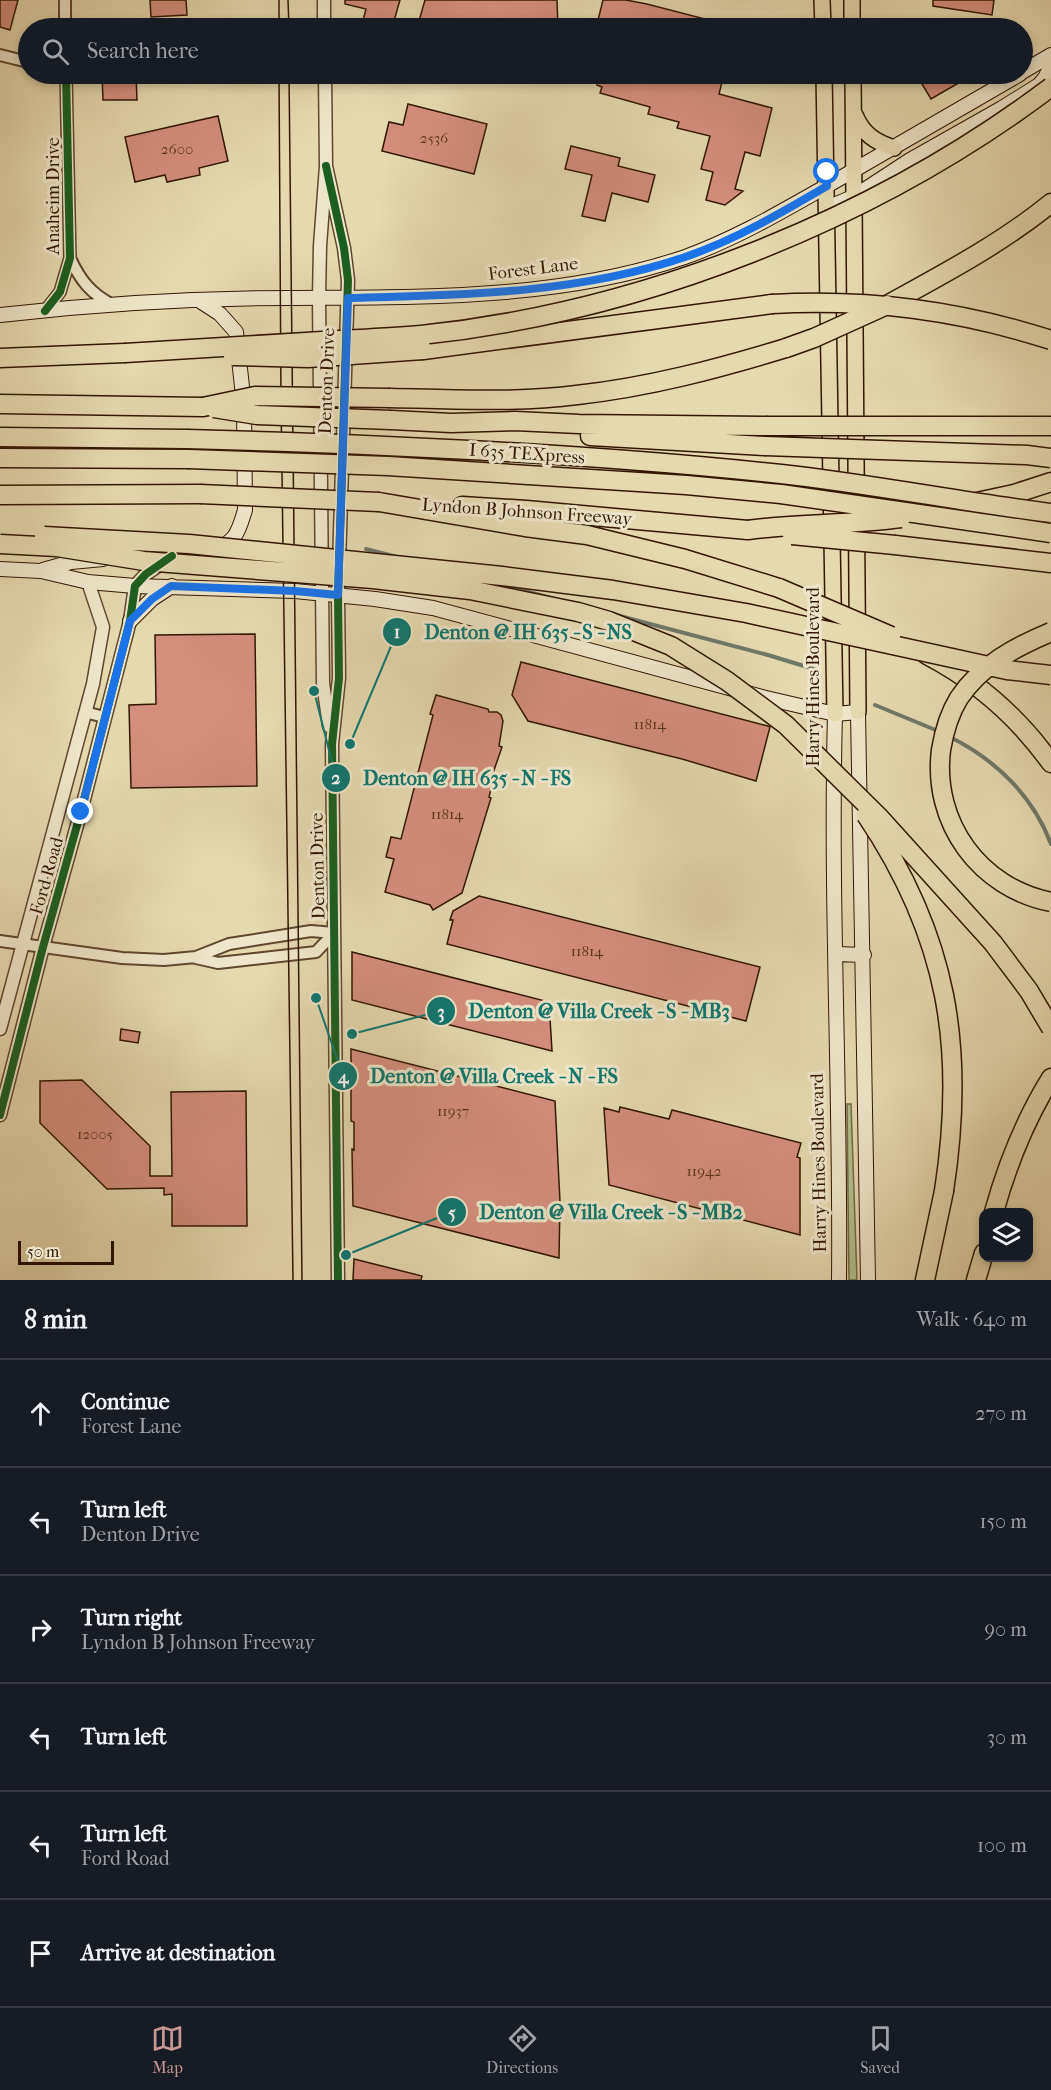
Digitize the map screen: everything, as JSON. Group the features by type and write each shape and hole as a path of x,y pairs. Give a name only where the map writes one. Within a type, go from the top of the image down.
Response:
{"highway":[{"path":"0,358 421,335 594,303 667,283 746,255 818,225 876,196 961,148 1021,110 1051,87"},
{"path":"196,406 255,396 485,399 577,396 667,381 716,369 814,339 888,305 989,247 1051,203"},
{"path":"125,352 289,358 379,354 488,342 735,308 817,302 866,303 941,312 994,323 1051,340"},
{"path":"0,404 196,406 257,415 450,423 515,421 765,426 1051,426"},
{"path":"450,423 514,432 765,446 995,453 1051,458"},
{"name":"I 635 TEXpress","path":"0,437 389,444 687,465 878,486 1051,513"},
{"name":"I 635 TEXpress","path":"0,458 188,459 412,467 686,485 781,494 1051,533"},
{"path":"748,530 788,524 865,523 901,518 1014,494 1051,482"},
{"name":"Lyndon B Johnson Freeway","path":"0,495 200,494 526,510 748,530 1051,563"},
{"path":"379,502 608,540 685,559 779,588 891,636 951,667 997,702 1034,739 1051,763"},
{"path":"0,536 63,536 189,544 502,576 613,590 746,613 988,667 1051,675"},
{"path":"0,544 57,547 144,561 423,584 506,596 578,612 646,635 697,661 786,725 880,818 993,943 1029,991 1051,1028"},
{"path":"1051,632 998,658 966,688 947,724 940,769 942,796 946,808 956,832 976,861 993,877 1013,890 1051,902"},
{"path":"845,784 885,846 920,913 939,970 950,1031 953,1069 951,1146 925,1280"},
{"path":"995,1208 1021,1136 1051,1078"},
{"path":"976,1280 981,1262"}],"main road":[{"path":"822,0 823,18"},
{"path":"852,0 852,18"},
{"name":"Forest Lane","path":"1033,66 1051,55"},
{"path":"827,208 855,196 910,160 1039,85 1046,78 1051,66"},
{"name":"Harry Hines Boulevard","path":"824,84 835,714 833,805 839,1280"},
{"path":"853,84 858,712 868,1280"},
{"name":"Forest Lane","path":"0,315 200,301 488,293 542,288 615,276 655,266 719,244 855,172 1002,84"},
{"path":"854,113 860,128 871,139 894,148"},
{"path":"40,571 71,562 144,555 172,556 213,550 233,538 245,510 244,405 236,332 220,314 200,301"},
{"path":"0,569 40,571 88,582 338,595 433,608 766,698 835,714 858,712"},
{"path":"130,621 152,599 171,586"},
{"path":"836,954 864,955"}],"street":[{"path":"65,0 65,18"},
{"path":"324,0 324,18"},
{"path":"0,55 18,60"},
{"name":"Anaheim Drive","path":"45,311 60,292 70,258 66,84"},
{"name":"Denton Drive","path":"325,84 326,166 319,298 321,594 323,683 332,744"},
{"name":"Denton Drive","path":"326,166 344,248 348,298 338,595 339,678 332,744 338,1280"},
{"name":"Anaheim Drive","path":"70,258 79,278 98,298 115,306"},
{"path":"135,586 146,573 172,556"},
{"name":"Ford Road","path":"0,1029 93,684 103,627 88,582"},
{"name":"Ford Road","path":"0,1115 130,621 135,586"},
{"path":"85,712 104,717"},
{"path":"0,941 122,958 164,960 196,957 229,944 311,931 334,933"},
{"path":"196,957 218,963 316,952 334,933"}],"green space":[{"path":"847,1104 851,1104 857,1280 849,1280"}],"building":[{"path":"0,0 18,0 10,30 0,27"},
{"path":"150,0 186,0 187,15 151,17"},
{"path":"345,0 400,0 395,18 364,18 366,9 345,4"},
{"path":"425,0 557,0 558,18 420,18"},
{"path":"603,0 626,0 701,18 598,18"},
{"path":"933,0 994,0 992,15 933,6"},
{"path":"102,84 136,84 137,100 103,100"},
{"path":"722,84 719,94 772,108 760,156 745,152 735,189 743,191 725,205 706,200 713,172 701,169 710,136 677,128 679,122 648,114 650,107 600,93 602,87 597,85"},
{"path":"922,84 957,84 931,99"},
{"path":"408,104 487,124 474,174 382,151 389,122 403,125"},
{"path":"218,116 228,161 199,168 200,175 167,182 165,175 135,182 125,137"},
{"path":"571,146 620,158 618,166 655,175 648,202 612,193 605,221 582,216 592,175 565,169"},
{"path":"255,634 257,786 131,788 129,705 156,704 155,635"},
{"path":"521,662 770,727 756,781 682,759 528,721 512,695"},
{"path":"436,695 488,709 489,712 497,712 503,721 499,746 502,747 492,777 494,777 489,797 491,798 462,893 433,910 430,905 385,892 394,859 386,857 391,837 401,839 433,715 430,714"},
{"path":"479,896 760,967 746,1021 447,944 453,911"},
{"path":"352,952 549,1002 552,1051 352,1000"},
{"path":"121,1029 140,1032 138,1043 120,1040"},
{"path":"351,1049 555,1101 560,1202 559,1258 353,1206 354,1122 351,1121"},
{"path":"82,1080 150,1146 150,1176 172,1176 171,1092 246,1091 247,1226 172,1226 172,1194 164,1195 164,1188 107,1189 40,1123 40,1081"},
{"path":"620,1107 669,1119 672,1110 801,1143 797,1157 800,1158 800,1235 609,1185 604,1108 619,1112"},
{"path":"354,1259 422,1276 421,1280 353,1280"}],"waterway":[{"path":"366,549 397,557"},
{"path":"503,585 551,598"},
{"path":"616,615 817,670"},
{"path":"875,705 938,731"},
{"path":"950,737 983,757 1011,781 1034,810 1051,844"}],"tram line":[{"path":"279,0 279,18"},
{"path":"288,0 289,18"},
{"path":"279,84 293,1280"},
{"path":"289,84 302,1280"}],"cycle path":[{"path":"45,311 60,292 70,258 66,84"},
{"path":"326,166 344,248 348,280 338,595 339,678 332,744 338,1280"},
{"path":"0,1115 130,621 135,586 146,574 172,556"}],"place":[{"name":"Denton @ IH 635 - N - FS","path":"314,691"},
{"name":"Denton @ IH 635 - S - NS","path":"350,744"},
{"name":"Denton @ Villa Creek - N - FS","path":"316,998"},
{"name":"Denton @ Villa Creek - S - MB3","path":"352,1034"},
{"name":"Denton @ Villa Creek - S - MB2","path":"346,1255"}],"route":[{"path":"81,812 130,621 141,608 171,586 338,595 348,298 477,294 531,289 615,276 655,266 719,244 776,215 827,186 827,172"}]}
